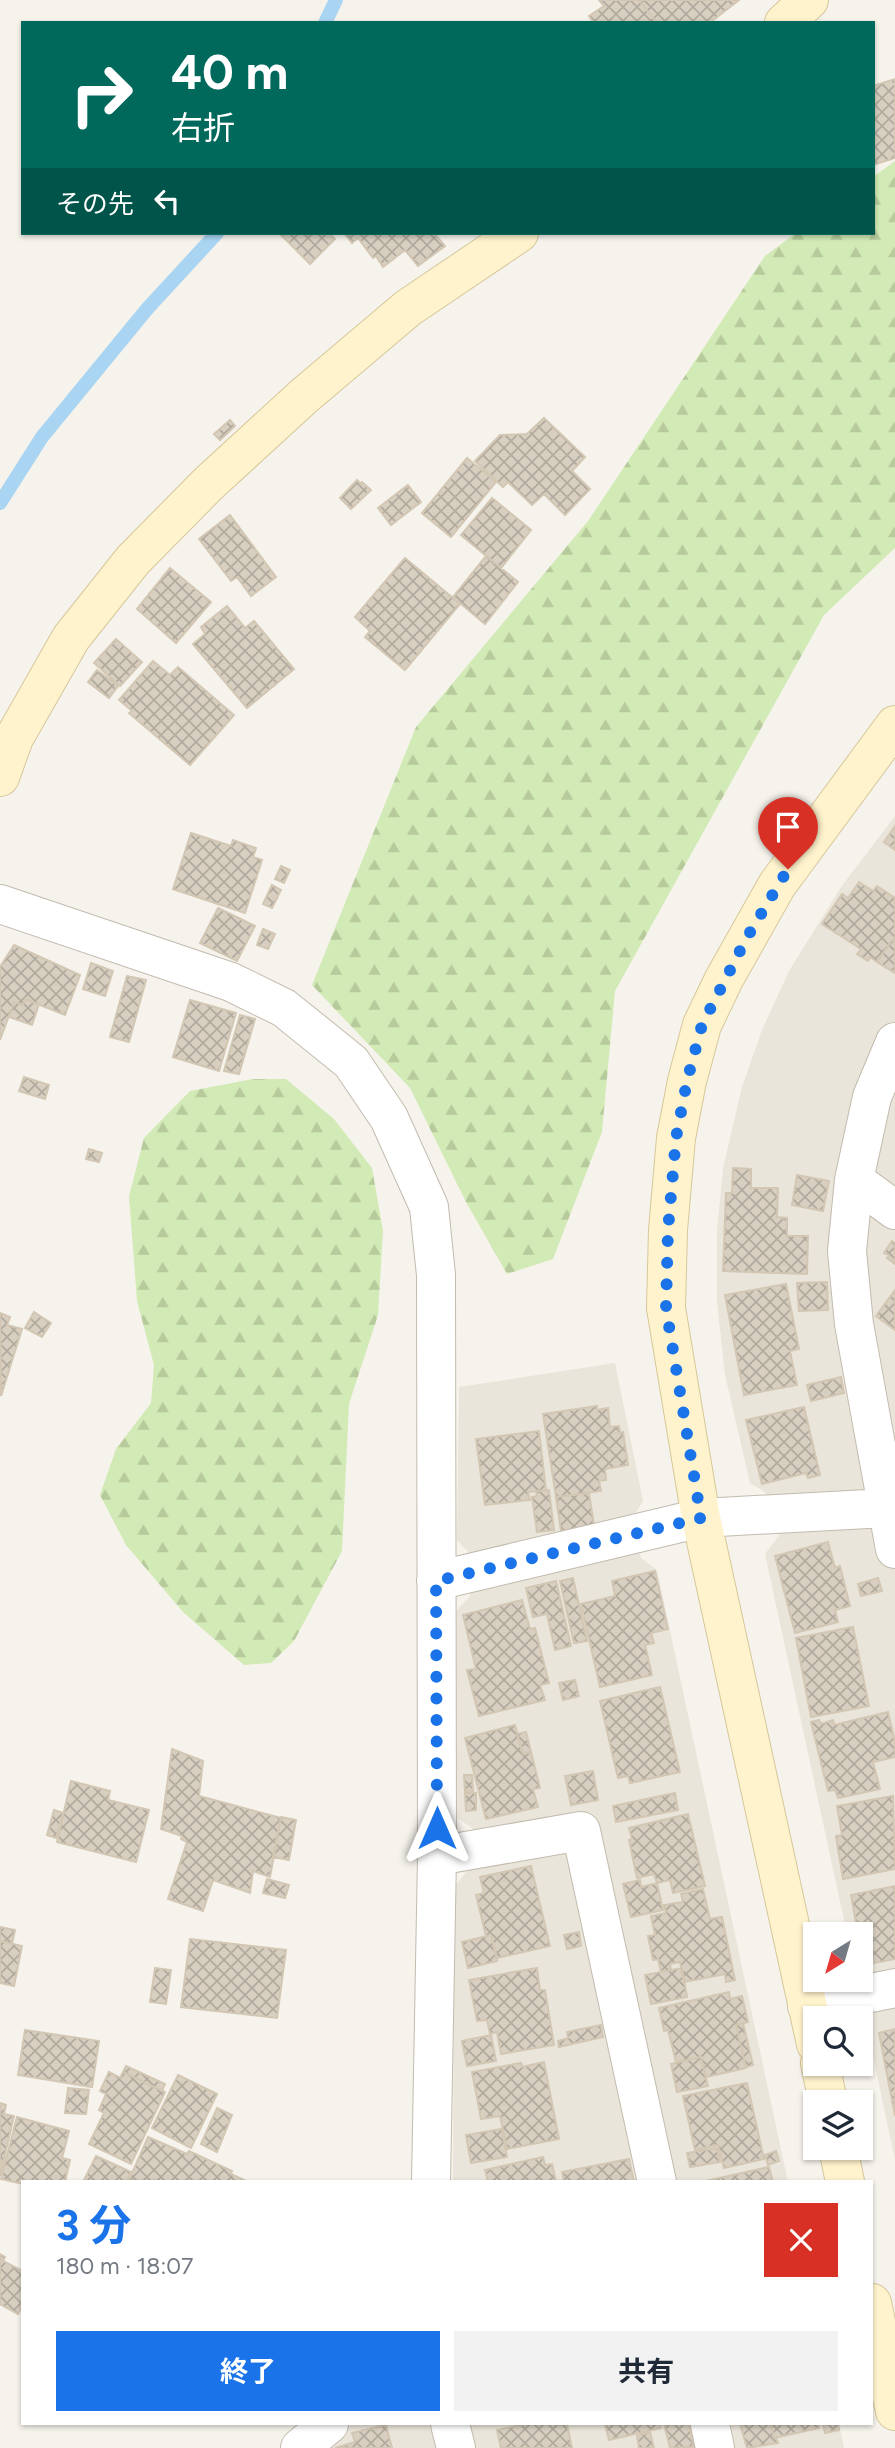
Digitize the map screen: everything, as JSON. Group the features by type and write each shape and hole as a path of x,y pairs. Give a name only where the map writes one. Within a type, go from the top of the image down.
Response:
{"street":[{"path":"786,21 809,0"},
{"path":"0,777 14,738 71,638 133,560 208,484 304,396 408,309 516,235"},
{"path":"895,724 777,885 702,1025 676,1138 668,1230 666,1308 701,1518 807,2006 895,1989"},
{"path":"0,904 231,982 284,1008 351,1062 389,1118 429,1207 436,1275 437,1856 431,2180"},
{"path":"895,1042 872,1097 854,1180 847,1251 854,1324 895,1549"},
{"path":"854,1180 895,1210"},
{"path":"436,1581 701,1518 890,1511"},
{"path":"437,1856 581,1831 657,2180"},
{"path":"841,2160 845,2180"},
{"path":"873,2308 895,2411"},
{"path":"300,2448 329,2425"},
{"path":"450,2425 456,2448"},
{"path":"710,2425 715,2448"}],"shaded area":[{"path":"895,816 895,2161 873,2056 873,2006 863,2006 860,1992 873,1992 873,1922 844,1922 765,1554 780,1534 765,1492 750,1483 725,1375 717,1302 717,1231 723,1168 742,1087 762,1030 789,971 841,887"},
{"path":"615,1363 643,1501 632,1519 641,1558 657,1570 788,2180 453,2180 454,1887 467,1871 473,1829 455,1816 454,1613 470,1596 473,1557 457,1540 459,1387"},
{"path":"352,2425 839,2425 844,2448 325,2448"}],"green space":[{"path":"895,161 895,548 824,615 615,991 602,1132 553,1259 507,1274 466,1202 410,1088 312,985 416,727 588,521 765,256 793,235 875,235 875,176"},
{"path":"253,1079 286,1079 334,1119 372,1168 383,1231 378,1315 349,1404 342,1551 294,1641 271,1663 244,1665 183,1612 126,1545 100,1495 116,1449 151,1403 154,1365 137,1301 129,1196 144,1138 190,1091"}],"building":[{"path":"599,0 639,0 655,21 593,21 589,16 604,6"},
{"path":"639,0 739,0 712,21 655,21"},
{"path":"895,79 895,158 875,164 875,85"},
{"path":"281,235 331,235 335,239 310,264"},
{"path":"346,235 436,235 445,246 418,266 405,250 383,267 358,238 352,243"},
{"path":"544,418 585,457 572,471 590,489 565,515 544,494 532,505 508,482 503,487 475,461 500,435 527,434"},
{"path":"230,420 235,426 220,440 214,434"},
{"path":"467,458 496,482 451,537 422,513"},
{"path":"357,480 371,490 351,509 340,498"},
{"path":"408,485 421,502 391,525 378,508"},
{"path":"492,498 531,530 501,568 461,535"},
{"path":"230,515 276,577 251,596 237,577 231,581 199,539"},
{"path":"486,556 518,582 485,624 453,597"},
{"path":"405,558 460,604 405,670 365,637 370,631 355,617"},
{"path":"170,568 211,602 176,643 137,609"},
{"path":"227,606 245,628 254,621 294,669 247,708 193,644 205,634 201,627"},
{"path":"116,639 142,662 120,686 94,663"},
{"path":"153,661 170,675 178,667 234,715 190,765 129,713 132,711 119,700"},
{"path":"97,670 118,686 109,698 88,682"},
{"path":"895,826 895,850 884,842"},
{"path":"191,833 231,846 233,840 256,848 253,857 262,860 245,913 173,889"},
{"path":"281,866 290,870 284,883 275,879"},
{"path":"859,882 873,891 877,886 895,898 895,942 892,940 877,962 870,957 868,961 857,954 861,949 822,924 842,894 848,898"},
{"path":"272,885 281,890 272,908 263,904"},
{"path":"218,908 255,926 237,961 200,943"},
{"path":"263,929 275,934 268,949 257,945"},
{"path":"892,940 895,942 895,973 877,962"},
{"path":"14,945 80,975 65,1015 25,999 23,1005 14,1002 0,1040 0,967"},
{"path":"91,963 113,971 105,996 83,989"},
{"path":"127,976 146,980 129,1042 110,1037"},
{"path":"25,999 39,1004 32,1025 9,1017 14,1002 23,1005"},
{"path":"190,1000 236,1013 219,1071 173,1057"},
{"path":"240,1015 255,1019 239,1074 224,1071"},
{"path":"24,1077 49,1085 45,1099 19,1091"},
{"path":"89,1149 102,1153 99,1162 86,1159"},
{"path":"733,1168 751,1169 751,1188 778,1188 777,1217 787,1218 787,1236 808,1236 807,1274 723,1271 726,1193 732,1193"},
{"path":"797,1175 829,1181 823,1211 792,1205"},
{"path":"892,1241 895,1243 895,1264 887,1258 889,1255 884,1253"},
{"path":"827,1282 828,1310 799,1311 797,1283"},
{"path":"786,1284 799,1349 790,1351 797,1385 744,1395 725,1295"},
{"path":"895,1290 895,1330 876,1316"},
{"path":"34,1312 51,1323 42,1337 25,1328"},
{"path":"0,1313 10,1317 7,1325 22,1329 1,1396"},
{"path":"841,1377 844,1393 811,1401 807,1385"},
{"path":"597,1406 597,1410 608,1408 610,1427 619,1426 620,1433 623,1432 628,1465 605,1469 606,1480 599,1481 601,1491 556,1497 543,1414"},
{"path":"804,1407 820,1475 808,1478 806,1473 762,1484 746,1420"},
{"path":"539,1431 546,1490 528,1492 530,1500 485,1505 476,1439"},
{"path":"549,1490 554,1530 537,1532 532,1497 537,1496 536,1491"},
{"path":"589,1493 594,1525 561,1531 556,1497"},
{"path":"828,1542 835,1568 840,1566 850,1606 835,1610 838,1622 795,1633 775,1556"},
{"path":"655,1571 668,1629 651,1633 654,1643 645,1645 652,1675 600,1687 581,1604 615,1596 612,1581"},
{"path":"573,1578 587,1641 574,1643 560,1581"},
{"path":"878,1578 882,1591 861,1596 858,1584"},
{"path":"556,1581 571,1646 555,1650 547,1614 533,1617 526,1588"},
{"path":"522,1600 530,1629 535,1628 549,1683 540,1685 545,1700 479,1716 467,1670 476,1669 463,1615"},
{"path":"853,1627 869,1706 811,1717 796,1638"},
{"path":"575,1680 579,1696 563,1700 559,1683"},
{"path":"660,1687 680,1772 630,1783 628,1776 618,1778 600,1701"},
{"path":"888,1712 895,1742 895,1757 873,1762 880,1789 838,1798 835,1790 828,1791 811,1722 819,1720 821,1724 833,1720 834,1725"},
{"path":"515,1725 523,1754 531,1752 540,1788 533,1789 538,1807 486,1819 465,1738"},
{"path":"526,1732 531,1752 523,1754 517,1734"},
{"path":"172,1749 203,1761 199,1796 281,1818 270,1877 253,1871 250,1893 213,1880 203,1911 168,1899 187,1842 181,1839 182,1836 161,1829"},
{"path":"593,1771 598,1800 571,1805 565,1776"},
{"path":"464,1775 472,1775 473,1791 465,1792"},
{"path":"71,1781 110,1791 108,1800 149,1810 136,1862 57,1842"},
{"path":"465,1793 476,1793 476,1810 466,1811"},
{"path":"675,1793 678,1810 616,1822 613,1806"},
{"path":"893,1796 895,1869 843,1879 836,1836 842,1835 837,1806"},
{"path":"54,1810 63,1813 56,1838 47,1835"},
{"path":"688,1814 705,1886 673,1893 670,1880 657,1883 654,1874 637,1878 629,1828"},
{"path":"281,1817 296,1820 289,1860 273,1857"},
{"path":"531,1866 550,1946 497,1958 491,1935 486,1936 476,1895 484,1893 480,1877"},
{"path":"267,1879 289,1885 285,1898 263,1893"},
{"path":"640,1880 641,1887 657,1883 663,1910 631,1917 623,1884"},
{"path":"895,1886 895,1959 873,1963 873,1922 856,1922 851,1895"},
{"path":"703,1889 710,1919 722,1917 735,1980 726,1982 725,1974 684,1982 680,1962 670,1964 671,1970 661,1972 658,1959 653,1960 648,1936 655,1935 651,1916 666,1913 664,1905 683,1902 681,1894"},
{"path":"0,1927 15,1930 12,1944 0,1941"},
{"path":"579,1932 581,1946 567,1949 564,1935"},
{"path":"491,1935 497,1961 468,1968 462,1942"},
{"path":"190,1939 286,1950 277,2018 181,2007"},
{"path":"0,1941 22,1946 14,1986 0,1983"},
{"path":"155,1968 171,1970 166,2004 150,2002"},
{"path":"537,1968 540,1990 545,1990 554,2045 501,2054 497,2032 490,2034 487,2020 477,2021 469,1980"},
{"path":"682,1968 687,1997 651,2004 645,1975"},
{"path":"729,1992 730,1999 742,1996 748,2022 736,2025 746,2068 706,2077 701,2057 676,2062 668,2030 664,2031 659,2008"},
{"path":"743,2023 753,2065 746,2067 736,2025"},
{"path":"601,2025 603,2037 559,2047 558,2041 568,2038 567,2032"},
{"path":"895,2029 895,2116 879,2033"},
{"path":"25,2030 99,2041 92,2087 18,2075"},
{"path":"491,2035 496,2061 467,2066 462,2041"},
{"path":"701,2057 708,2086 677,2092 671,2064"},
{"path":"544,2062 559,2139 507,2149 500,2116 481,2119 472,2072 521,2063 522,2067"},
{"path":"126,2066 165,2084 162,2091 123,2072"},
{"path":"109,2072 120,2078 123,2072 165,2092 131,2164 89,2144 104,2113 99,2110 106,2094 100,2091"},
{"path":"178,2075 217,2094 191,2148 152,2128"},
{"path":"747,2083 764,2159 724,2168 718,2145 695,2150 683,2096"},
{"path":"68,2088 89,2090 86,2114 65,2113"},
{"path":"0,2103 6,2105 4,2114 14,2116 0,2176"},
{"path":"217,2108 232,2115 217,2152 201,2144"},
{"path":"17,2117 69,2131 62,2158 70,2160 65,2180 21,2180 21,2184 1,2179"},
{"path":"502,2129 507,2157 471,2163 466,2135"},
{"path":"148,2137 187,2154 189,2151 232,2171 231,2174 244,2180 154,2180 129,2180"},
{"path":"717,2148 720,2162 690,2167 687,2153"},
{"path":"776,2151 779,2161 768,2165 765,2155"},
{"path":"96,2156 131,2172 127,2180 84,2180"},
{"path":"543,2157 545,2165 552,2164 556,2180 488,2180 485,2170"},
{"path":"629,2159 634,2180 564,2180 562,2172"},
{"path":"769,2167 772,2180 710,2180"},
{"path":"0,2254 5,2257 3,2261 21,2270 21,2308 18,2314 0,2304"},
{"path":"386,2425 392,2448 335,2448 355,2442 352,2433"},
{"path":"521,2425 567,2425 572,2448 501,2448 497,2430"},
{"path":"605,2425 660,2425 661,2428 609,2440"},
{"path":"664,2425 689,2425 694,2447 670,2448"},
{"path":"740,2425 771,2425 778,2443 747,2448"},
{"path":"771,2425 818,2425 819,2428 774,2438"},
{"path":"823,2425 838,2425 839,2430 825,2433"},
{"path":"650,2432 654,2448 639,2448 637,2436"}],"waterway":[{"path":"326,21 336,0"},
{"path":"0,503 42,437 147,309 215,235"}],"route":[{"path":"437,1828 436,1581 701,1518 666,1308 668,1230 676,1138 702,1025 724,978 788,869"}]}
